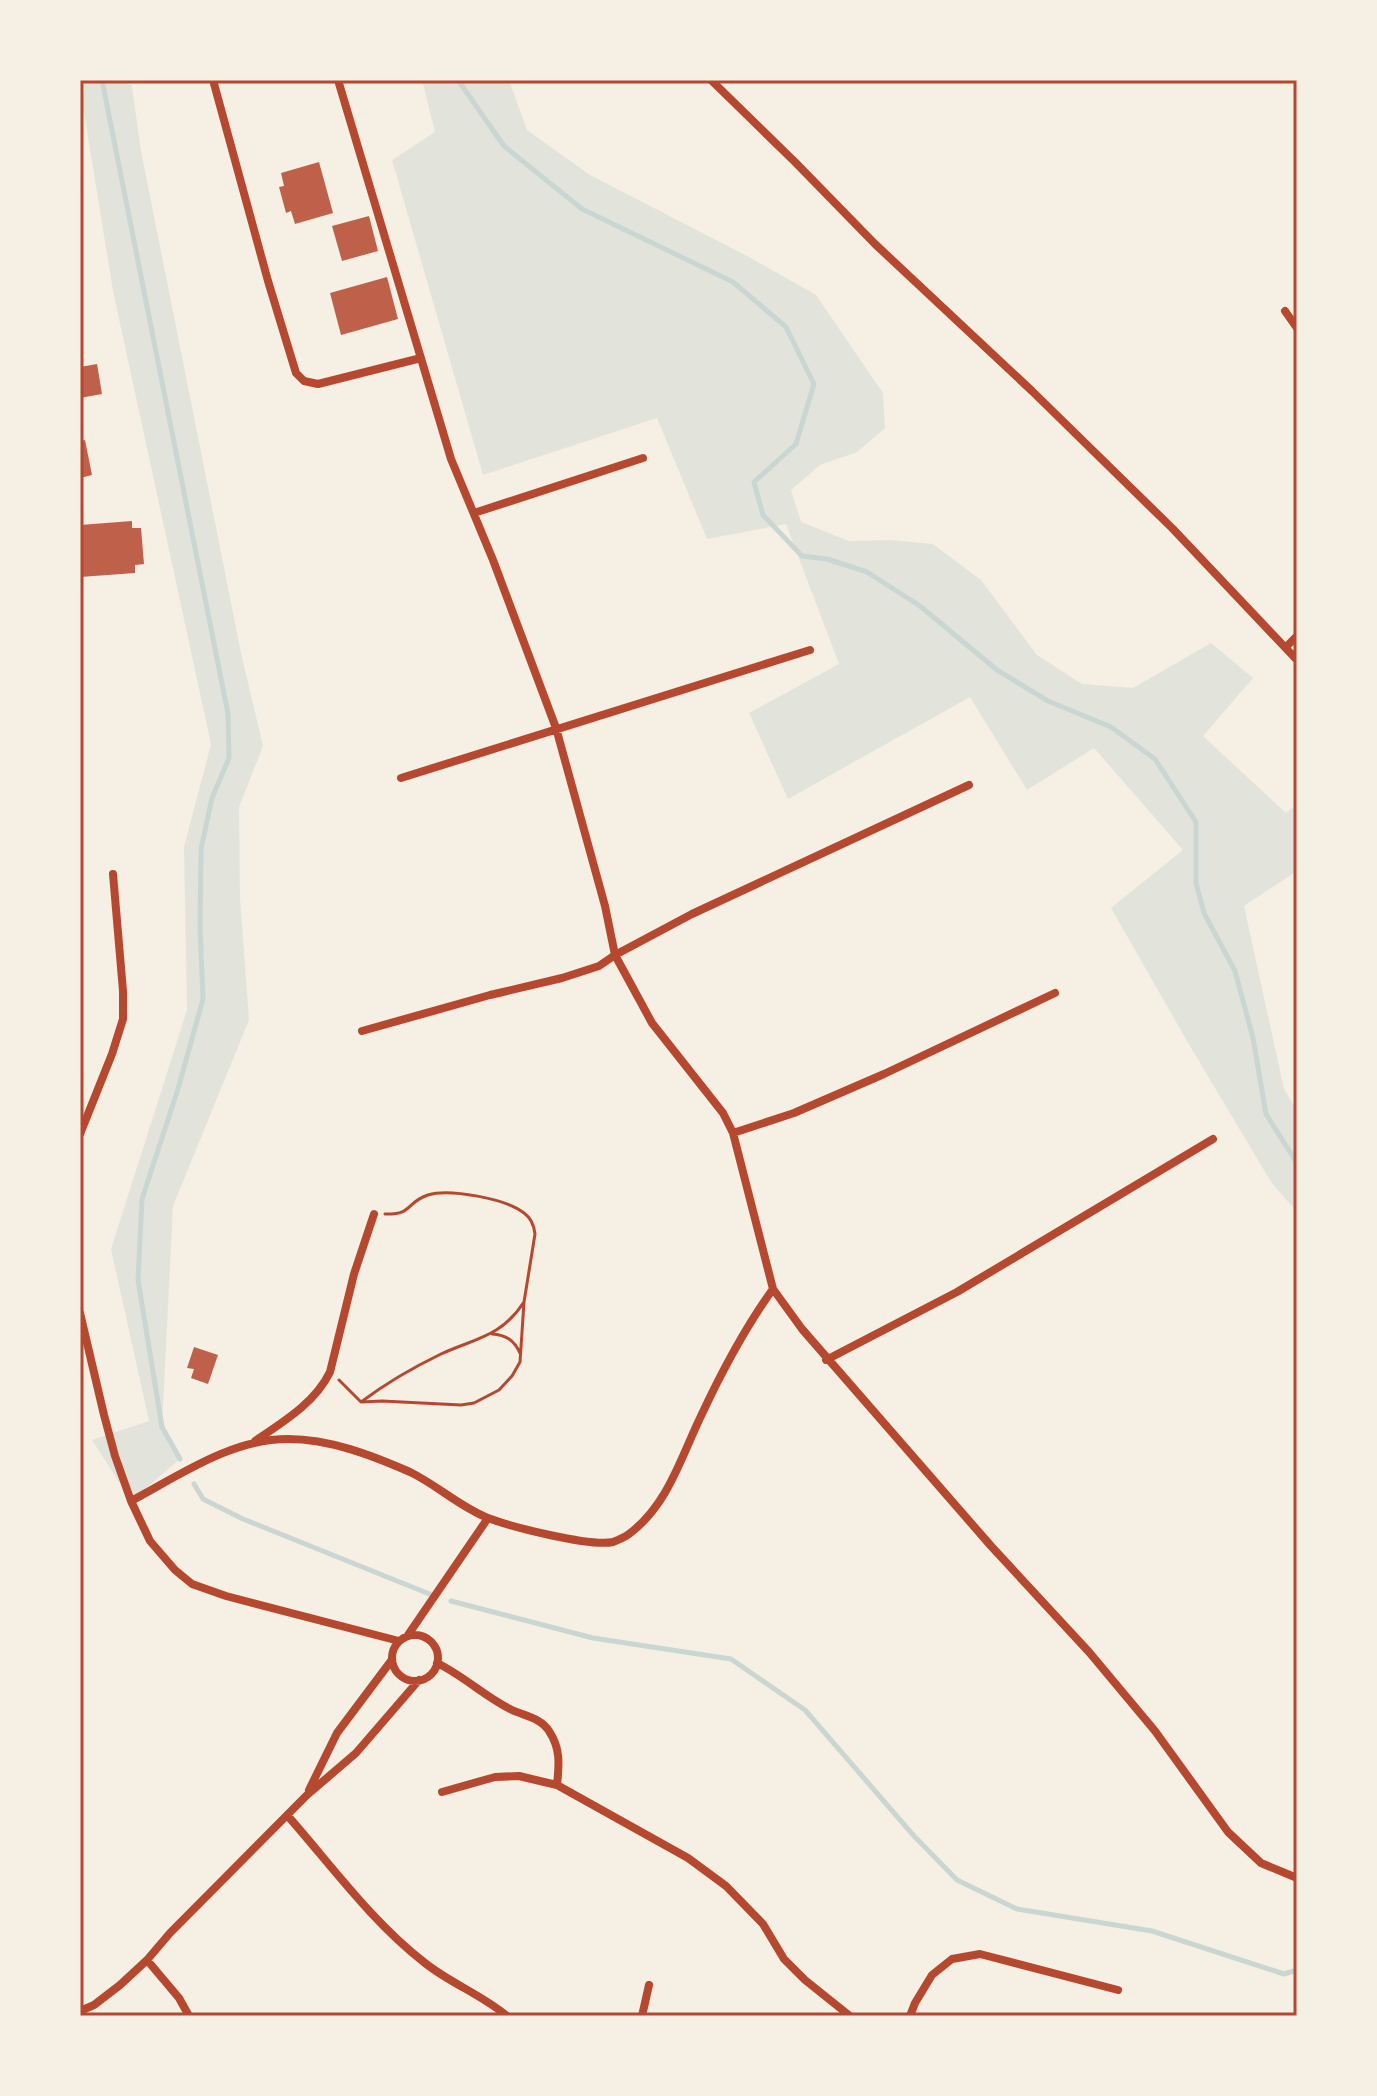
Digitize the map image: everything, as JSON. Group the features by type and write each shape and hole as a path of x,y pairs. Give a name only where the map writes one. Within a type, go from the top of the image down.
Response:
{"street":[{"path":"213,80 296,373 304,381 318,384 421,358"},
{"path":"338,80 451,459 556,728 605,906 615,955 652,1023 723,1113 733,1133 773,1289 826,1360 1089,1652 1155,1731 1228,1832 1261,1863 1297,1878"},
{"path":"711,80 875,244 1173,529 1297,660"},
{"path":"1285,311 1297,328"},
{"path":"474,513 643,458"},
{"path":"1286,647 1297,636"},
{"path":"401,778 810,650"},
{"path":"362,1031 599,966 692,914 969,785"},
{"path":"80,1134 123,1019 113,874"},
{"path":"733,1133 794,1113 1055,993"},
{"path":"826,1360 957,1292 1213,1139"},
{"path":"131,1501 214,1457 254,1441 305,1404 324,1384 374,1214"},
{"path":"254,1441 315,1441 355,1451 413,1474 488,1518 534,1531 591,1542 612,1542 628,1535 665,1494 740,1338 773,1289"},
{"path":"80,1313 115,1456 131,1501 150,1541 175,1570 192,1584 245,1602 399,1641"},
{"path":"307,1795 337,1733 391,1661 399,1641 408,1635 488,1518"},
{"path":"80,2011 94,2005 147,1960 307,1795 356,1753 419,1680 433,1672 438,1653 434,1644 427,1637 408,1635"},
{"path":"391,1661 404,1678 419,1680"},
{"path":"437,1663 492,1699 548,1728 559,1756 557,1785"},
{"path":"442,1792 495,1777 519,1776 557,1785 688,1858 726,1886 763,1924 784,1959 850,2016"},
{"path":"287,1815 390,1933 426,1964 507,2016"},
{"path":"910,2016 932,1975 952,1959 980,1954 1118,1990"},
{"path":"147,1960 179,1998 189,2016"},
{"path":"642,2016 649,1985"}],"path":[{"path":"330,1372 361,1402 446,1405 474,1403 499,1390 520,1362 524,1302 535,1234 534,1225 521,1210 500,1201 442,1193 426,1195 401,1215 374,1214"},
{"path":"361,1402 441,1354 492,1334 506,1324 524,1302"},
{"path":"492,1334 508,1337 520,1353"}],"shaded area":[{"path":"85,80 131,80 141,151 241,653 263,746 239,807 240,898 249,1020 173,1206 162,1427 180,1459 131,1501 92,1440 149,1421 111,1249 187,1010 184,847 211,744 113,291 83,106"},
{"path":"422,80 509,80 527,130 590,175 816,295 883,393 885,428 857,452 820,465 791,490 801,522 849,541 890,540 933,544 981,580 1037,655 1082,684 1133,688 1211,643 1253,678 1203,736 1286,813 1297,804 1297,871 1244,906 1284,1089 1297,1111 1297,1212 1271,1182 1111,908 1183,850 1094,748 1027,790 970,697 788,799 749,713 839,664 786,524 707,539 657,418 483,475 392,160 435,132"}],"building":[{"path":"319,162 333,213 295,224 291,211 286,213 279,187 284,186 281,173"},
{"path":"369,216 378,251 342,261 332,226"},
{"path":"387,277 398,319 341,335 330,293"},
{"path":"97,364 102,394 80,398 80,367"},
{"path":"85,440 92,475 80,478 80,441"},
{"path":"132,521 132,528 141,528 144,564 135,565 135,573 80,577 80,525"},
{"path":"194,1347 218,1355 208,1384 191,1378 194,1369 187,1368"}],"waterway":[{"path":"102,80 228,714 229,758 212,798 201,849 203,999 142,1199 138,1280 162,1427 180,1459"},
{"path":"458,80 504,146 582,209 733,282 786,327 814,384 796,444 754,482 763,515 802,556 827,559 867,572 920,606 997,670 1048,701 1111,727 1155,759 1196,822 1196,883 1204,913 1235,971 1253,1038 1266,1114 1297,1163"},
{"path":"194,1484 203,1499 243,1519 432,1595"},
{"path":"451,1601 593,1638 731,1659 805,1710 914,1836 957,1880 1017,1909 1152,1931 1284,1974 1297,1970"}]}
